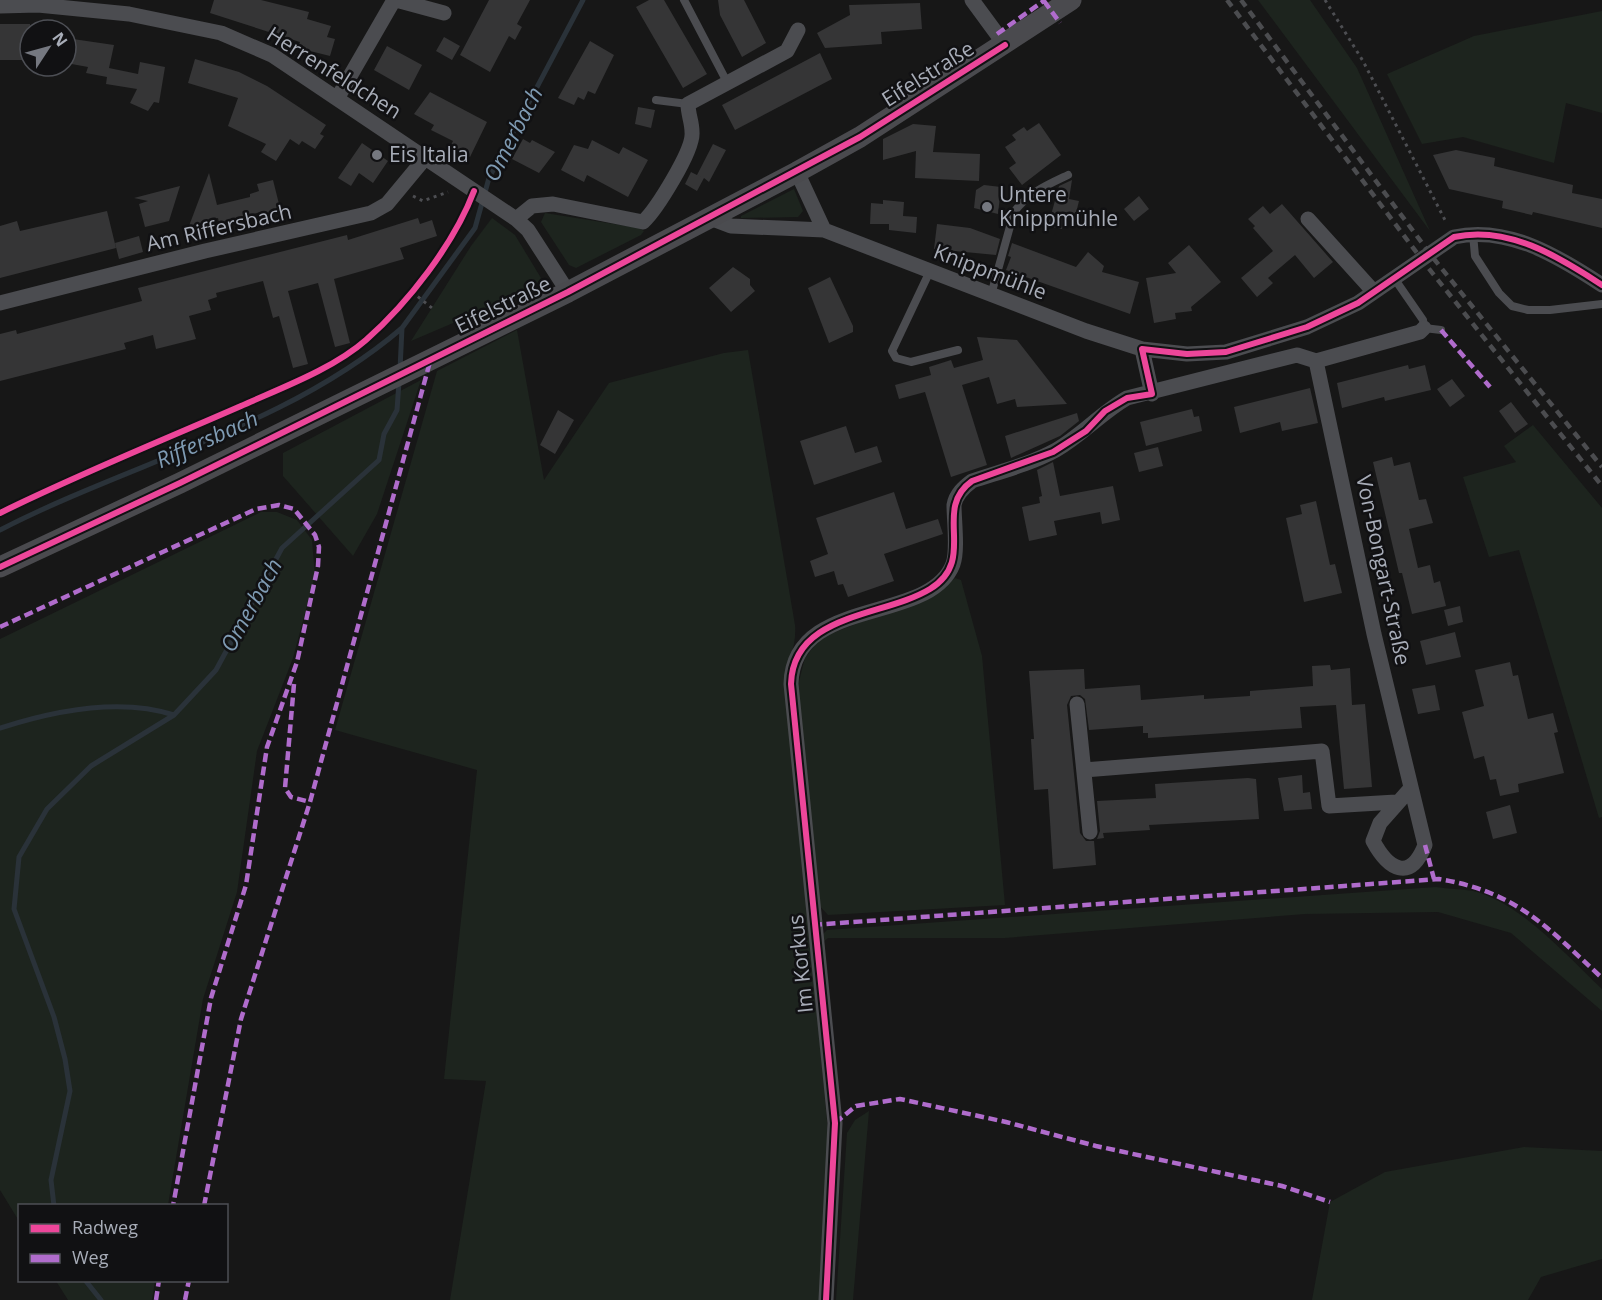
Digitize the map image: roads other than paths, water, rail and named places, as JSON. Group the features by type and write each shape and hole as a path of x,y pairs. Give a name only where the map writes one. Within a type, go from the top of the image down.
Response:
{"main road":[{"name":"Eifelstraße","path":"0,567 568,292 797,172 860,137 1005,45 1071,0"}],"street":[{"path":"338,97 395,0 444,13"},
{"path":"972,0 1005,45"},
{"name":"Herrenfeldchen","path":"0,6 38,5 129,14 221,33 273,55 516,219 528,230 568,292"},
{"path":"516,219 532,206 553,204 643,222 652,214 689,147 693,132 688,118 688,104 787,51 798,30"},
{"name":"Am Riffersbach","path":"0,303 206,251 354,219 387,204 426,157"},
{"path":"797,172 824,231"},
{"name":"Knippmühle","path":"710,218 731,226 824,231 1086,331 1142,349 1187,354 1226,352 1307,327 1358,303 1454,237 1472,233"},
{"path":"1308,219 1374,292"},
{"path":"1472,233 1497,234 1524,242 1602,285"},
{"path":"1142,349 1152,394 1297,355 1316,361 1420,332 1424,328"},
{"name":"Von-Bongart-Straße","path":"1316,361 1374,634 1425,845 1420,858 1408,868 1395,868 1383,860 1373,841 1380,823 1396,802 1411,788"},
{"name":"Im Korkus","path":"826,1300 835,1123 791,684 792,671 798,653 819,634 845,620 916,596 931,589 947,575 954,562 955,498 972,481 1053,452 1086,430 1105,411 1120,402 1127,398 1152,394"},
{"path":"1077,704 1090,832"},
{"path":"1084,770 1322,752 1329,806 1396,802"}],"lane":[{"path":"684,0 727,82"},
{"path":"656,100 688,104"},
{"path":"991,295 1006,234 1014,212 1022,201 1037,190 1068,175"},
{"path":"1472,233 1475,256 1499,293 1512,306 1528,310 1550,310 1602,304"},
{"path":"930,272 892,351 896,358 911,362 958,350"},
{"path":"1394,278 1423,320 1424,328 1440,330"}],"waterway":[{"name":"Omerbach","path":"400,369 402,328 475,228 489,178 583,0"},
{"name":"Riffersbach","path":"0,530 50,506 260,417 310,391 357,362 402,328"},
{"name":"Omerbach","path":"54,1204 51,1180 70,1091 65,1059 54,1017 14,909 19,857 47,809 91,766 174,715 216,670 282,548 379,460 384,434 397,410 399,382"},
{"path":"0,728 42,716 86,708 131,707 174,715"},
{"name":"Omerbach","path":"87,1282 101,1300"}],"railway":[{"path":"1227,0 1426,265 1602,486"},
{"path":"1241,0 1434,259 1602,467"}],"place":[{"name":"Eis Italia","path":"377,155"},
{"name":"Untere Knippmühle","path":"987,207"}]}
